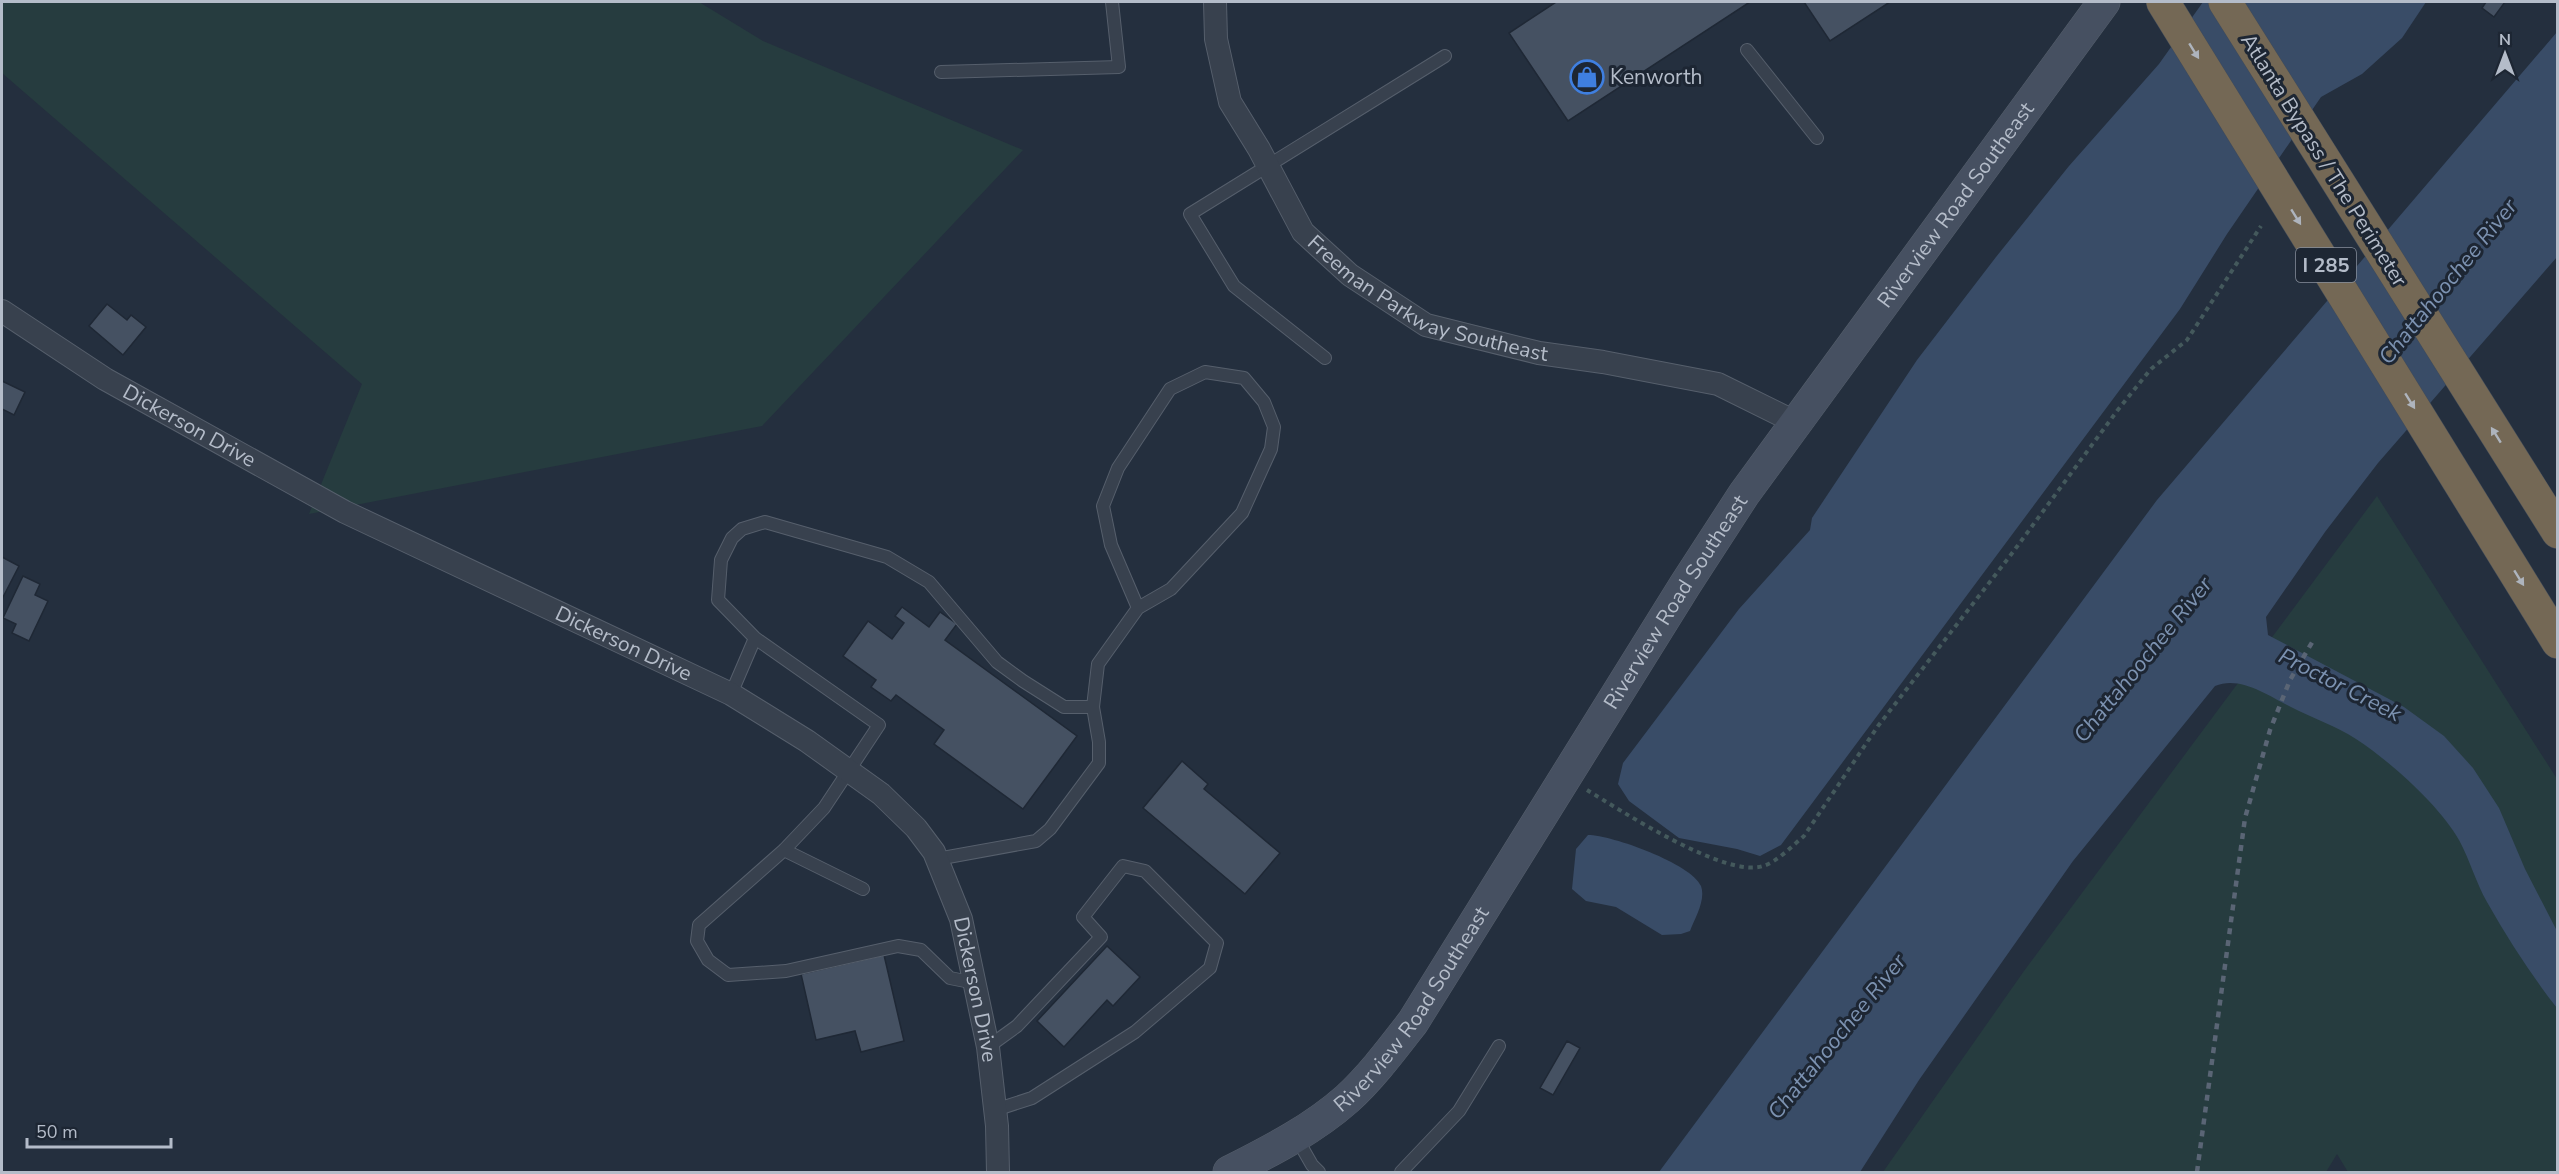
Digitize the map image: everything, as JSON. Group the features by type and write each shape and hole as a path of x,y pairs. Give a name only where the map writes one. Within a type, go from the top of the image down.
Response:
{"highway":[{"name":"I 285","path":"2163,2 2558,642"},
{"name":"Atlanta Bypass / The Perimeter","path":"2225,2 2558,532"}],"street":[{"name":"Freeman Parkway Southeast","path":"1215,2 1216,39 1230,102 1268,164 1303,232 1350,275 1426,325 1539,353 1603,362 1718,384 1797,423"},
{"name":"Riverview Road Southeast","path":"1229,1173 1295,1136 1347,1099 1383,1062 1413,1022 1718,535 2104,2"},
{"name":"Dickerson Drive","path":"2,311 115,385 345,512 731,694 807,741 881,794 916,828 937,859 961,919 988,1047 995,1110 998,1173"}],"lane":[{"path":"941,72 1119,67 1112,2"},
{"path":"1747,50 1817,138"},
{"path":"1325,358 1234,286 1190,214 1445,56"},
{"path":"937,859 1036,841 1050,829 1099,763 1099,742 1093,706 1098,664 1138,608 1171,589 1242,513 1271,449 1274,427 1264,402 1244,378 1205,372 1170,389 1118,468 1103,506 1111,545 1138,608"},
{"path":"975,983 950,978 921,950 897,946 786,971 728,975 708,960 697,941 699,926 784,850 824,808 879,725 755,638 718,600 721,560 732,538 742,529 765,522 887,557 929,582 997,662 1023,681 1064,707 1093,706"},
{"path":"731,694 755,638"},
{"path":"784,850 863,889"},
{"path":"988,1047 1017,1026 1101,937 1083,917 1123,866 1145,871 1217,943 1210,968 1135,1032 1032,1098 995,1110"},
{"path":"1401,1173 1459,1111 1499,1046"},
{"path":"1295,1136 1319,1173"}],"path":[{"path":"1566,777 1663,837 1708,856 1745,867 1763,867 1788,850 1804,836 1878,726 2010,556 2117,411 2151,369 2187,340 2261,226"}],"green space":[{"path":"2,2 699,2 763,41 1023,150 762,426 309,514 362,384 2,73"},
{"path":"2377,496 2557,779 2557,1172 2348,1172 2337,1154 2326,1172 1883,1172 2024,971"}],"water":[{"path":"2203,2 2426,2 2402,38 2362,74 2321,97 2227,234 2180,309 1781,845 1760,856 1737,849 1679,838 1629,801 1618,784 1623,763 1739,609 1810,530 1812,518 1917,360 2069,166 2159,64"},
{"path":"2557,32 2557,257 2378,463 2325,532 2266,617 2268,635 2404,707 2444,736 2473,768 2499,808 2525,869 2557,931 2557,1008 2529,970 2495,916 2451,827 2413,785 2384,759 2348,734 2254,688 2225,683 2215,686 2073,861 1919,1080 1860,1172 1659,1172 2157,500"},
{"path":"1588,835 1615,840 1650,852 1695,877 1701,886 1702,897 1690,931 1662,935 1616,907 1586,901 1572,889 1576,849"}],"building":[{"name":"Kenworth","path":"1556,2 1750,2 1568,121 1509,33"},
{"path":"1804,2 1890,2 1830,41"},
{"path":"2486,2 2505,2 2494,17 2482,8"},
{"path":"107,304 127,320 131,315 146,327 123,355 89,326"},
{"path":"2,381 25,392 14,415 2,409"},
{"path":"2,557 19,566 2,599"},
{"path":"23,576 40,584 35,595 48,601 29,641 12,633 16,624 3,618"},
{"path":"902,607 929,627 940,612 957,624 945,640 1077,736 1023,809 934,744 944,730 896,695 891,701 871,687 876,680 843,656 868,621 892,639 904,623 895,616"},
{"path":"1182,761 1208,784 1204,789 1280,853 1245,894 1143,808"},
{"path":"1107,946 1140,977 1113,1006 1107,1000 1064,1047 1037,1021"},
{"path":"884,955 904,1041 861,1052 855,1031 816,1040 801,974"},
{"path":"1567,1041 1580,1048 1553,1095 1540,1088"}],"railway":[{"path":"2197,1172 2245,818 2270,730 2290,680 2314,639"}],"place":[{"name":"Kenworth","path":"1587,77"}],"water label":[{"name":"Chattahoochee River","path":"2448,282"},
{"name":"Chattahoochee River","path":"2143,660"},
{"name":"Proctor Creek","path":"2340,685"},
{"name":"Chattahoochee River","path":"1837,1037"}]}
